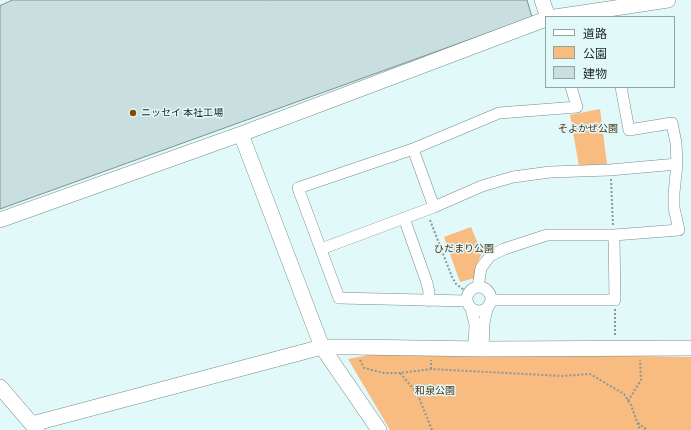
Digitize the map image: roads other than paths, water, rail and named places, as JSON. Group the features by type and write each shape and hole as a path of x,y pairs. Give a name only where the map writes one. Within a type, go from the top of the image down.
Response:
{"street":[{"path":"542,0 546,16"},
{"path":"562,16 668,0"},
{"path":"0,220 241,134 545,19"},
{"path":"571,88 577,107 499,113 413,149 298,188 339,298 468,301 481,312 489,304 615,300 614,235"},
{"path":"478,287 481,268 490,256 504,249 547,235 614,235 679,230 674,208 677,164 676,143 672,123 629,130 621,88"},
{"path":"241,134 322,348 380,430"},
{"path":"413,149 430,208"},
{"path":"321,249 430,208 482,186 513,177 550,172 610,170 677,164"},
{"path":"404,218 427,283 429,292 428,301"},
{"path":"482,287 489,292 489,304 479,349 475,324 468,301 470,290 482,287"},
{"path":"0,387 31,428 322,348 691,348"}],"place":[{"name":"ニッセイ 本社工場","path":"133,113"}],"park label":[{"name":"そよかぜ公園","path":"588,129"},
{"name":"ひだまり公園","path":"464,249"},
{"name":"和泉公園","path":"435,391"}]}
